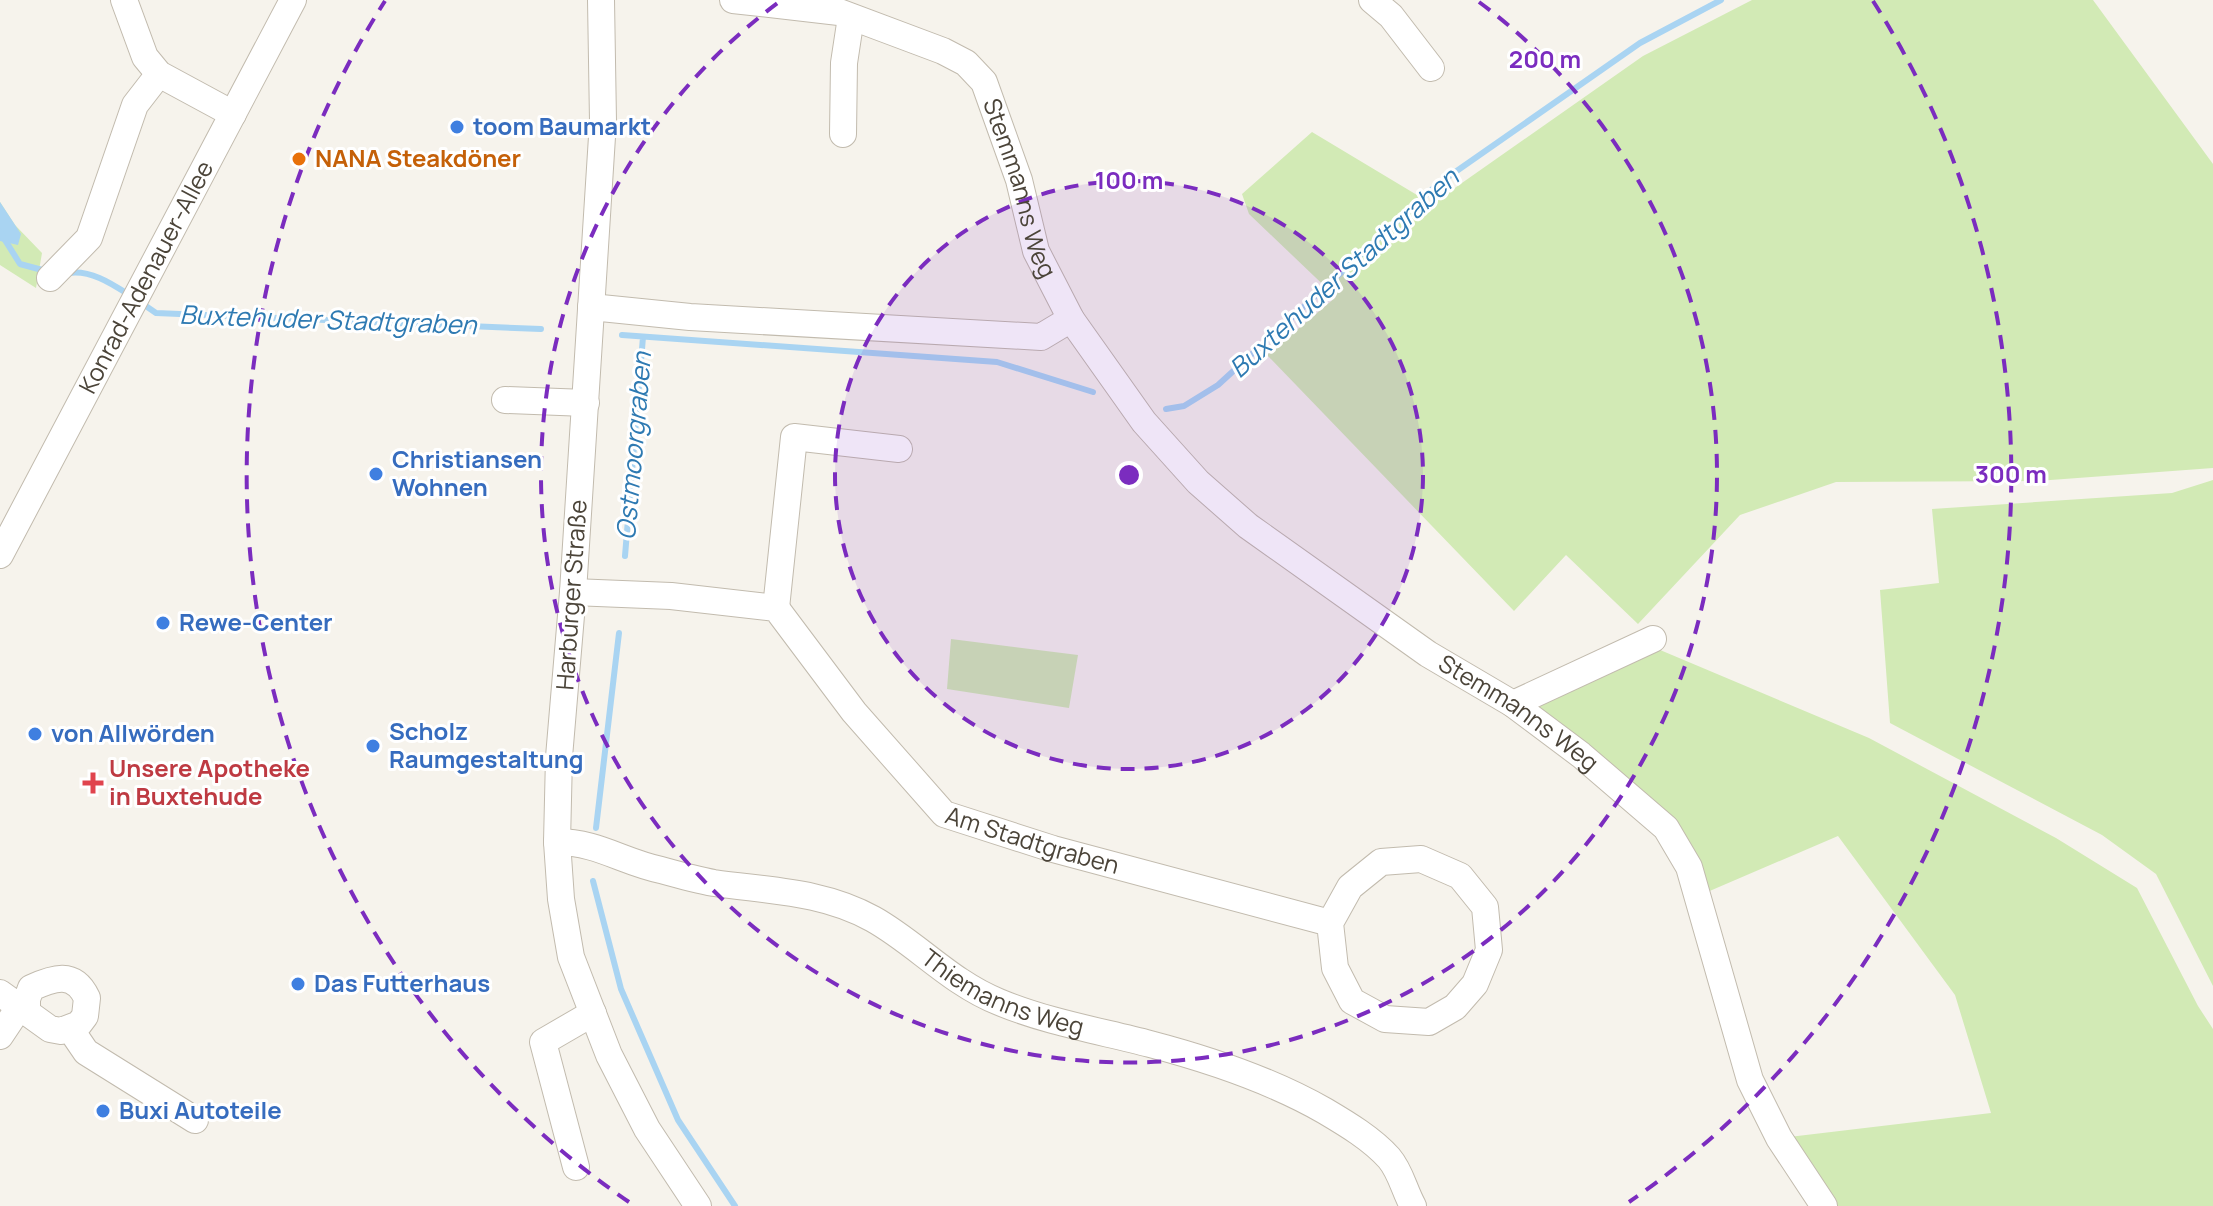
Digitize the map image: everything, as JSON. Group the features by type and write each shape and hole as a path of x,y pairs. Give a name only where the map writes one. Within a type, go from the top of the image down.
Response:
{"street":[{"path":"124,0 145,57 159,74 233,114"},
{"name":"Konrad-Adenauer-Allee","path":"0,555 293,0"},
{"name":"Harburger Straße","path":"601,0 603,121 573,592 559,757 557,842 561,899 571,957 609,1055 647,1129 698,1206"},
{"name":"Stemmanns Weg","path":"733,0 839,12 943,51 966,63 984,82 1019,180 1036,251 1071,319 1144,422 1208,491 1248,526 1428,654 1513,704 1601,771 1666,828 1689,867 1750,1080 1779,1138 1824,1206"},
{"path":"1372,0 1391,16 1431,68"},
{"path":"843,134 844,63 851,17"},
{"path":"56,271 89,238 135,105 159,74"},
{"path":"591,307 690,317 1041,337 1071,319"},
{"path":"505,400 586,403"},
{"path":"573,592 671,596 776,608 794,437 899,449"},
{"name":"Am Stadtgraben","path":"776,608 854,712 944,814 1053,849 1330,923"},
{"path":"1513,704 1653,639"},
{"name":"Thiemanns Weg","path":"557,842 580,842 655,869 712,882 832,900 873,919 952,975 999,1002 1058,1021 1154,1045 1251,1076 1305,1099 1359,1133 1388,1156 1400,1174 1413,1206"},
{"path":"1421,859 1460,876 1485,907 1489,950 1475,984 1455,1007 1429,1022 1385,1019 1352,1001 1335,968 1330,923 1350,887 1381,862 1421,859"},
{"path":"0,1036 16,998 57,977 69,978 77,983 87,998 87,1007 85,1016 71,1030 50,1029 16,998"},
{"path":"576,1167 543,1042 593,1013"},
{"path":"71,1030 86,1052 195,1120"}],"green space":[{"path":"1752,0 2093,0 2213,164 2213,468 2037,481 1836,482 1740,515 1638,624 1566,555 1514,611 1267,355 1336,297 1249,214 1242,194 1312,132 1432,204 1643,56"},
{"path":"0,202 15,225 42,253 36,288 0,265"},
{"path":"2213,480 2213,986 2156,874 2102,835 1890,723 1880,590 1939,583 1932,509 2172,493"},
{"path":"951,639 1078,655 1069,708 947,689"},
{"path":"1653,647 1869,738 2056,838 2137,888 2213,1029 2213,1206 1833,1206 1789,1137 1991,1113 1955,995 1838,836 1705,893 1696,864 1521,705"}],"water":[{"path":"0,202 21,234 18,245 0,241"}],"waterway":[{"name":"Buxtehuder Stadtgraben","path":"1166,409 1184,406 1218,385 1438,184 1640,43 1721,0"},
{"name":"Buxtehuder Stadtgraben","path":"0,232 20,264 46,271"},
{"name":"Buxtehuder Stadtgraben","path":"69,273 94,276 131,296"},
{"name":"Buxtehuder Stadtgraben","path":"140,302 156,313 541,329"},
{"name":"Buxtehuder Stadtgraben","path":"622,335 997,362 1093,392"},
{"name":"Ostmoorgraben","path":"625,556 643,337"},
{"name":"Ostmoorgraben","path":"596,828 619,633"},
{"name":"Ostmoorgraben","path":"593,881 621,989 678,1120 735,1206"}],"place":[{"name":"toom Baumarkt","path":"457,127"},
{"name":"NANA Steakdöner","path":"299,159"},
{"name":"Christiansen Wohnen","path":"376,474"},
{"name":"Rewe-Center","path":"163,623"},
{"name":"von Allwörden","path":"35,734"},
{"name":"Scholz Raumgestaltung","path":"373,746"},
{"name":"Unsere Apotheke in Buxtehude","path":"93,783"},
{"name":"Das Futterhaus","path":"298,984"},
{"name":"Buxi Autoteile","path":"103,1111"}]}
